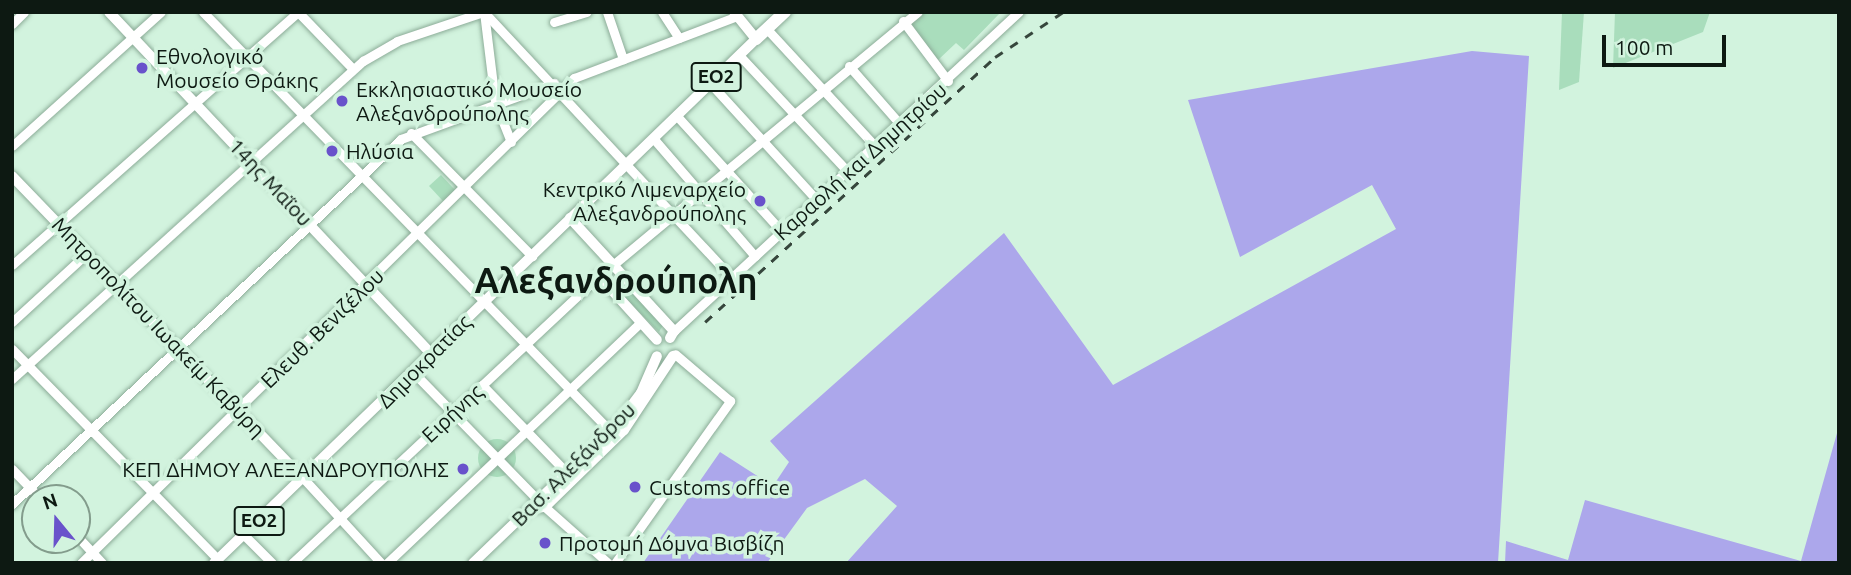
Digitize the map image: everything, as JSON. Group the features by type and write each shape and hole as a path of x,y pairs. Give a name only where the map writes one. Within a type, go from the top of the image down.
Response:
{"highway":[{"name":"Δημοκρατίας","path":"755,38 785,12"}],"main road":[{"name":"14ης Μαΐου","path":"109,12 253,161 431,354"},
{"path":"738,14 755,38"},
{"name":"Δημοκρατίας","path":"216,561 304,479 755,38"},
{"name":"Μητροπολίτου Ιωακείμ Καβύρη","path":"12,176 239,408 304,479"},
{"path":"570,218 614,264 672,334 674,355 657,356 657,340 599,276"},
{"name":"Ειρήνης","path":"599,276 614,264"},
{"path":"657,340 672,334"},
{"name":"Βασ. Αλεξάνδρου","path":"473,563 530,509 542,504 613,435 674,355"},
{"name":"Βασ. Αλεξάνδρου","path":"542,504 568,474 613,435 641,393 657,356"}],"street":[{"path":"12,24 24,12"},
{"path":"12,146 161,12"},
{"path":"203,12 486,300 613,435"},
{"path":"12,265 298,12 353,69"},
{"path":"12,379 353,69 388,44 484,12"},
{"path":"484,12 628,162 732,278"},
{"path":"484,12 495,102 511,142"},
{"path":"554,22 586,12"},
{"path":"607,12 623,60"},
{"path":"662,12 679,38"},
{"path":"614,264 823,87 918,12"},
{"name":"Καραολή και Δημητρίου","path":"672,334 948,81 1019,12"},
{"name":"Ελευθ. Βενιζέλου","path":"81,563 465,189 577,76 738,14"},
{"path":"903,22 948,81"},
{"path":"766,28 875,146"},
{"path":"739,55 847,171"},
{"path":"849,66 900,124"},
{"path":"34,484 362,175 411,133 554,83"},
{"path":"710,83 817,200"},
{"path":"676,116 782,232"},
{"path":"411,133 532,256"},
{"path":"653,138 755,256"},
{"path":"12,322 87,253"},
{"name":"Ειρήνης","path":"292,563 599,276"},
{"path":"387,563 641,322"},
{"path":"12,349 216,561"},
{"path":"615,563 730,400 674,355"},
{"path":"412,372 542,504 608,563"},
{"path":"482,385 568,474"},
{"path":"12,469 26,484"},
{"path":"304,479 381,563"},
{"path":"244,535 272,563"},
{"path":"92,552 102,563"}],"green space":[{"path":"926,12 1001,12 964,50 956,43 938,60 910,22"},
{"path":"1562,12 1584,12 1579,82 1559,90"},
{"path":"1615,12 1710,12 1703,32 1613,68"},
{"path":"441,175 455,190 443,201 429,186"},
{"path":"618,275 663,325 659,332 612,285"},
{"path":"497,439 511,444 516,458 511,472 497,477 483,472 478,458 483,444"}],"shaded area":[{"path":"1472,51 1529,56 1498,563 846,563 897,506 865,479 807,508 767,563 643,563 720,452 773,486 789,462 770,441 1004,233 1113,385 1396,229 1372,185 1240,257 1188,100"},
{"path":"1839,426 1839,563 1505,563 1506,541 1568,560 1585,500 1801,561"}],"railway":[{"path":"705,322 995,57 1063,12"}],"place":[{"name":"Εθνολογικό Μουσείο Θράκης","path":"142,68"},
{"name":"Εκκλησιαστικό Μουσείο Αλεξανδρούπολης","path":"342,101"},
{"name":"Ηλύσια","path":"332,151"},
{"name":"Κεντρικό Λιμεναρχείο Αλεξανδρούπολης","path":"760,201"},
{"name":"ΚΕΠ ΔΗΜΟΥ ΑΛΕΞΑΝΔΡΟΥΠΟΛΗΣ","path":"463,469"},
{"name":"Customs office","path":"635,487"},
{"name":"Προτομή Δόμνα Βισβίζη","path":"545,543"}],"district":[{"name":"Αλεξανδρούπολη","path":"616,280"}]}
